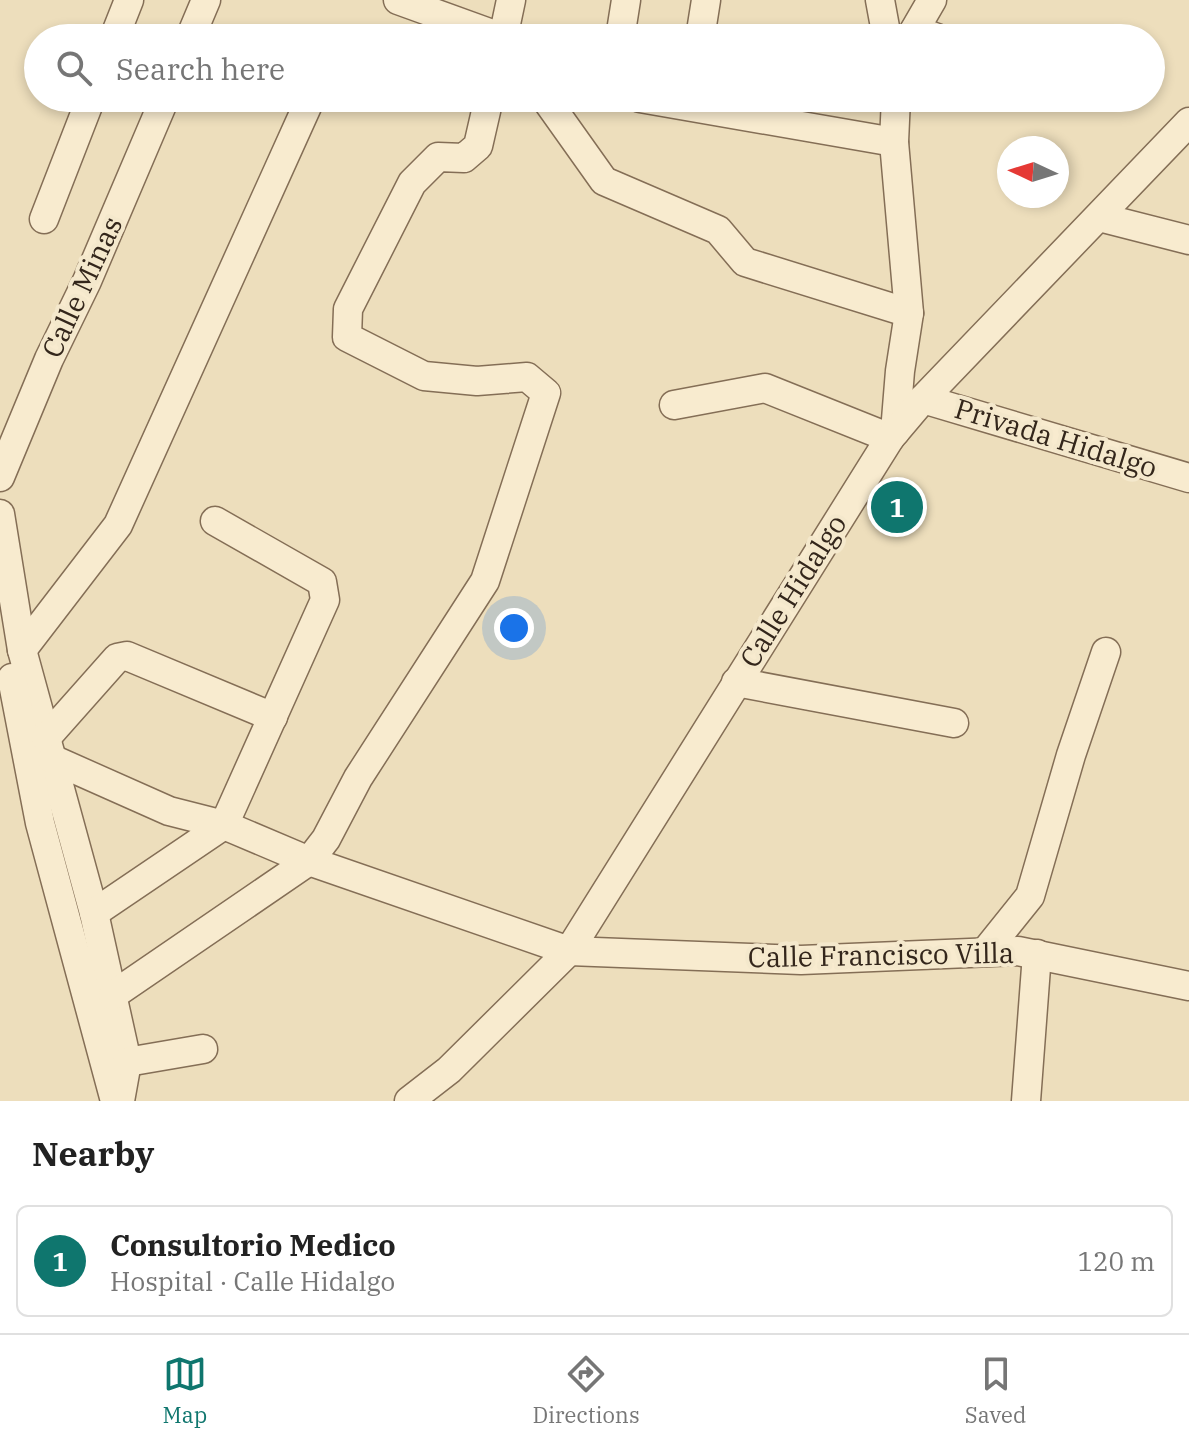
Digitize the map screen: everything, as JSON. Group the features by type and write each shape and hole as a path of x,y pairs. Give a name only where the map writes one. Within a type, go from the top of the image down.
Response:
{"street":[{"path":"120,24 129,0"},
{"path":"196,24 206,0"},
{"path":"398,0 464,24"},
{"path":"506,24 511,0"},
{"path":"622,24 626,0"},
{"path":"702,24 706,0"},
{"path":"880,0 884,24"},
{"path":"924,24 932,0"},
{"path":"44,219 86,112"},
{"name":"Calle Minas","path":"0,477 159,112"},
{"path":"22,650 118,525 304,112"},
{"path":"113,995 309,861 326,839 358,778 485,581 546,393 527,377 477,381 424,376 347,337 348,309 412,183 438,157 464,158 478,146 486,112"},
{"path":"555,112 604,181 718,230 745,262 909,313"},
{"path":"738,112 894,142"},
{"path":"674,405 765,388 893,435 909,313 894,142 895,112"},
{"name":"Calle Hidalgo","path":"409,1101 449,1070 569,951 893,435 923,399 1189,122"},
{"path":"1099,217 1189,240"},
{"name":"Privada Hidalgo","path":"923,399 1189,478"},
{"path":"0,514 22,650 94,913 127,1062 118,1101"},
{"path":"94,913 224,825 325,600 322,582 215,521"},
{"path":"0,623 40,823 118,1101"},
{"path":"985,952 1030,896 1071,755 1106,652"},
{"path":"49,748 117,658 127,656 273,717"},
{"path":"736,682 954,723"},
{"name":"Calle Francisco Villa","path":"49,748 169,811 224,825 309,861 569,951 801,960 1018,951 1189,986"},
{"path":"1026,1101 1037,954"},
{"path":"127,1062 203,1049"}],"place":[{"name":"Consultorio Medico","path":"897,507"}]}
